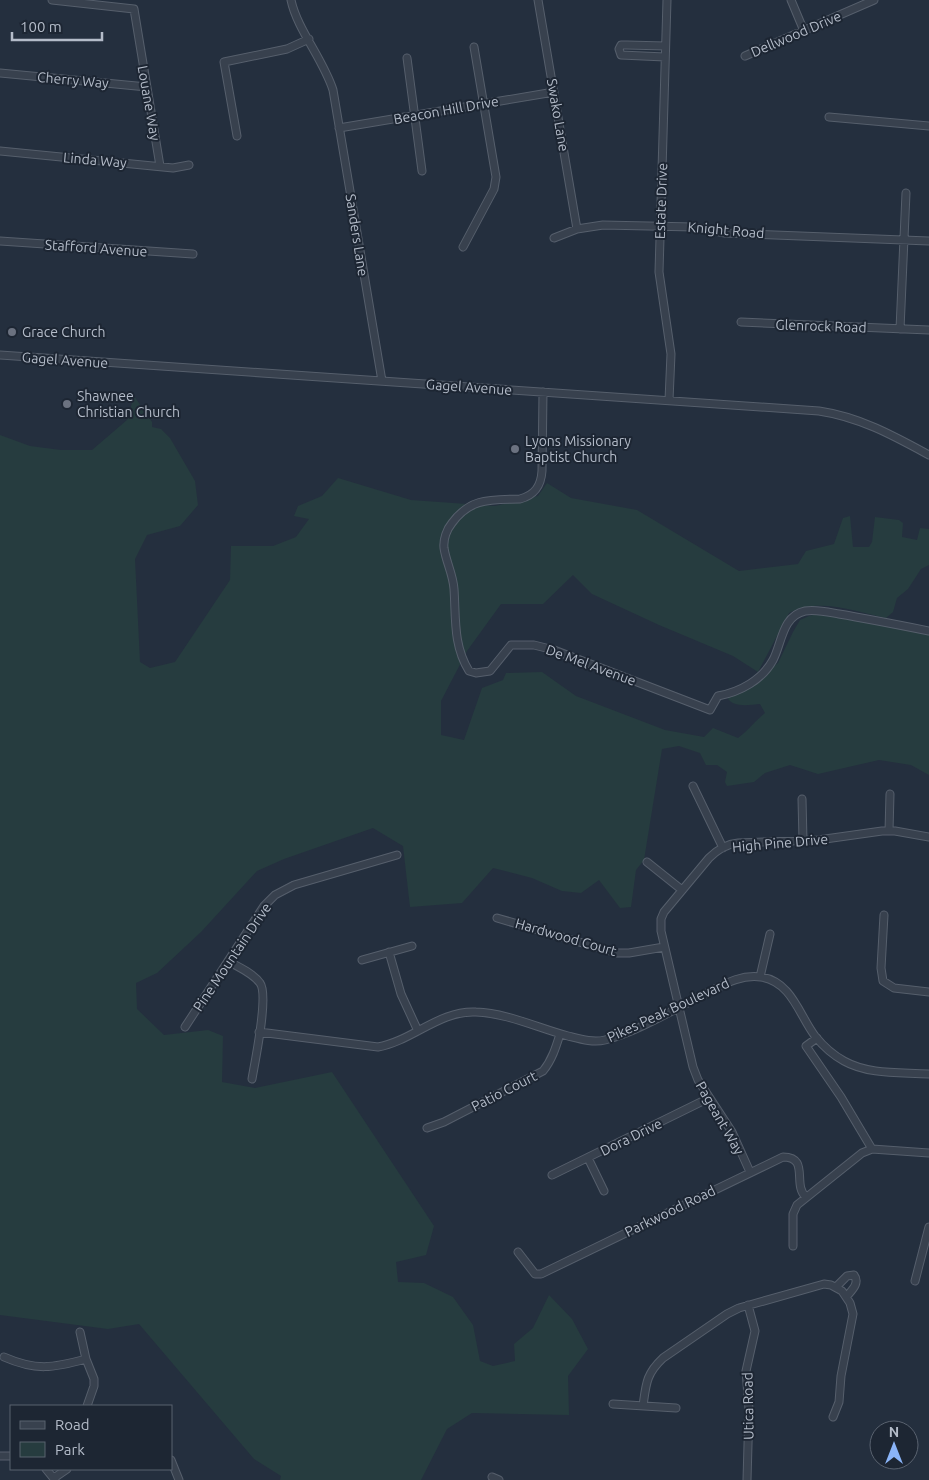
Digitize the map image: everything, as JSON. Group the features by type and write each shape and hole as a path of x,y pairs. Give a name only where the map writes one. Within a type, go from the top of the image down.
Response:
{"street":[{"name":"Louane Way","path":"52,0 134,9 160,166"},
{"name":"Sanders Lane","path":"292,0 297,17 325,69 332,90 382,381"},
{"name":"Swako Lane","path":"538,0 578,229"},
{"name":"Estate Drive","path":"667,0 660,284 671,354 669,400"},
{"path":"791,0 804,31"},
{"name":"Dellwood Drive","path":"745,56 874,0"},
{"path":"237,136 224,62 286,49 309,39"},
{"path":"665,46 627,45 621,46 619,49 621,55 665,57"},
{"path":"463,247 496,182 474,47"},
{"path":"407,58 422,171"},
{"name":"Cherry Way","path":"0,73 146,87"},
{"name":"Beacon Hill Drive","path":"339,128 554,92"},
{"path":"829,117 929,126"},
{"name":"Linda Way","path":"0,151 173,168 189,165"},
{"path":"900,329 906,193"},
{"name":"Knight Road","path":"554,238 578,229 603,225 694,227 725,233 929,241"},
{"name":"Stafford Avenue","path":"0,241 193,254"},
{"name":"Glenrock Road","path":"741,322 929,330"},
{"name":"Gagel Avenue","path":"0,355 784,408 830,413 875,427 929,455"},
{"name":"De Mel Avenue","path":"543,392 542,471 541,483 535,492 520,499 476,502 458,515 448,527 445,538 444,547 453,577 456,629 460,655 469,671 476,673 490,672 511,644 534,645 554,650 710,710 718,696 743,688 764,672 774,658 788,623 795,616 803,612 824,612 929,631"},
{"path":"693,786 723,848"},
{"path":"889,831 890,794"},
{"path":"802,799 803,840"},
{"name":"High Pine Drive","path":"664,947 660,925 664,912 709,858 729,845 889,831 929,837"},
{"name":"Pine Mountain Drive","path":"185,1027 264,906 281,891 301,883 397,855"},
{"path":"647,862 682,890"},
{"path":"884,915 880,968 883,981 900,990 929,992"},
{"name":"Hardwood Court","path":"498,918 617,953 629,953 664,947"},
{"path":"770,934 760,977 775,982 785,989 817,1038 827,1049 838,1058 863,1069 929,1074"},
{"path":"362,960 412,946"},
{"name":"Pageant Way","path":"664,947 693,1067 698,1080 732,1132 750,1172"},
{"path":"389,952 401,994 418,1031"},
{"path":"228,960 258,980 263,989 252,1079"},
{"name":"Pikes Peak Boulevard","path":"259,1032 371,1048 384,1046 456,1014 477,1012 498,1015 590,1041 602,1041 636,1028 739,978 760,977"},
{"name":"Patio Court","path":"427,1128 444,1122 543,1071 552,1056 560,1034"},
{"path":"817,1038 806,1046 841,1097 872,1149"},
{"name":"Dora Drive","path":"552,1176 709,1098"},
{"path":"793,1246 794,1209 806,1197 862,1153 872,1149 929,1153"},
{"name":"Parkwood Road","path":"518,1252 535,1274 541,1274 783,1157 791,1158 797,1162 800,1190 806,1197"},
{"path":"588,1158 604,1191"},
{"path":"915,1281 929,1227"},
{"path":"836,1287 847,1276 854,1275 857,1283 847,1296"},
{"path":"643,1406 646,1380 656,1365 663,1358 726,1314 748,1305 824,1284 836,1287 847,1296 852,1314 841,1376 839,1402 833,1417"},
{"name":"Utica Road","path":"747,1480 749,1409 746,1371 755,1331 748,1305"},
{"path":"80,1332 86,1359 94,1378 94,1386 87,1405"},
{"path":"4,1357 34,1366 45,1367 65,1365 86,1359"},
{"path":"613,1404 676,1408"},
{"path":"172,1462 179,1480"},
{"path":"55,1479 67,1470"}],"green space":[{"path":"134,396 152,422 152,427 161,429 170,438 195,481 198,505 180,526 147,535 135,559 140,662 150,668 175,662 230,580 231,546 273,546 296,537 309,519 294,516 298,506 322,496 338,478 411,500 495,506 538,496 547,483 571,498 637,510 739,571 798,564 806,551 834,544 843,518 850,516 853,547 869,547 872,542 875,517 899,520 903,523 902,537 917,540 920,528 929,529 929,565 921,569 908,589 897,598 893,612 886,618 825,606 801,608 789,613 758,672 733,656 592,594 573,575 543,604 501,604 467,651 441,701 441,735 464,740 482,688 503,680 506,673 542,672 576,696 665,730 704,737 713,728 738,738 765,713 760,704 737,704 729,701 727,697 746,689 778,663 800,620 819,613 929,634 929,775 911,765 879,760 818,774 790,765 765,773 754,782 727,786 725,782 727,772 717,765 706,765 700,753 679,746 662,749 644,860 636,870 631,907 620,908 599,880 581,893 562,891 532,878 493,868 462,903 410,907 403,846 373,828 284,859 257,871 201,932 157,973 136,983 137,1009 164,1035 208,1030 223,1036 222,1082 255,1088 332,1072 434,1226 426,1255 396,1262 398,1282 424,1283 453,1297 473,1325 480,1361 493,1366 515,1361 514,1344 533,1328 549,1295 572,1319 588,1349 568,1376 569,1415 472,1413 447,1429 421,1480 280,1480 281,1476 254,1459 139,1324 108,1329 0,1315 0,435 30,446 61,450 92,450 127,420"}],"place":[{"name":"Grace Church","path":"12,332"},
{"name":"Shawnee Christian Church","path":"67,404"},
{"name":"Lyons Missionary Baptist Church","path":"515,449"}]}
